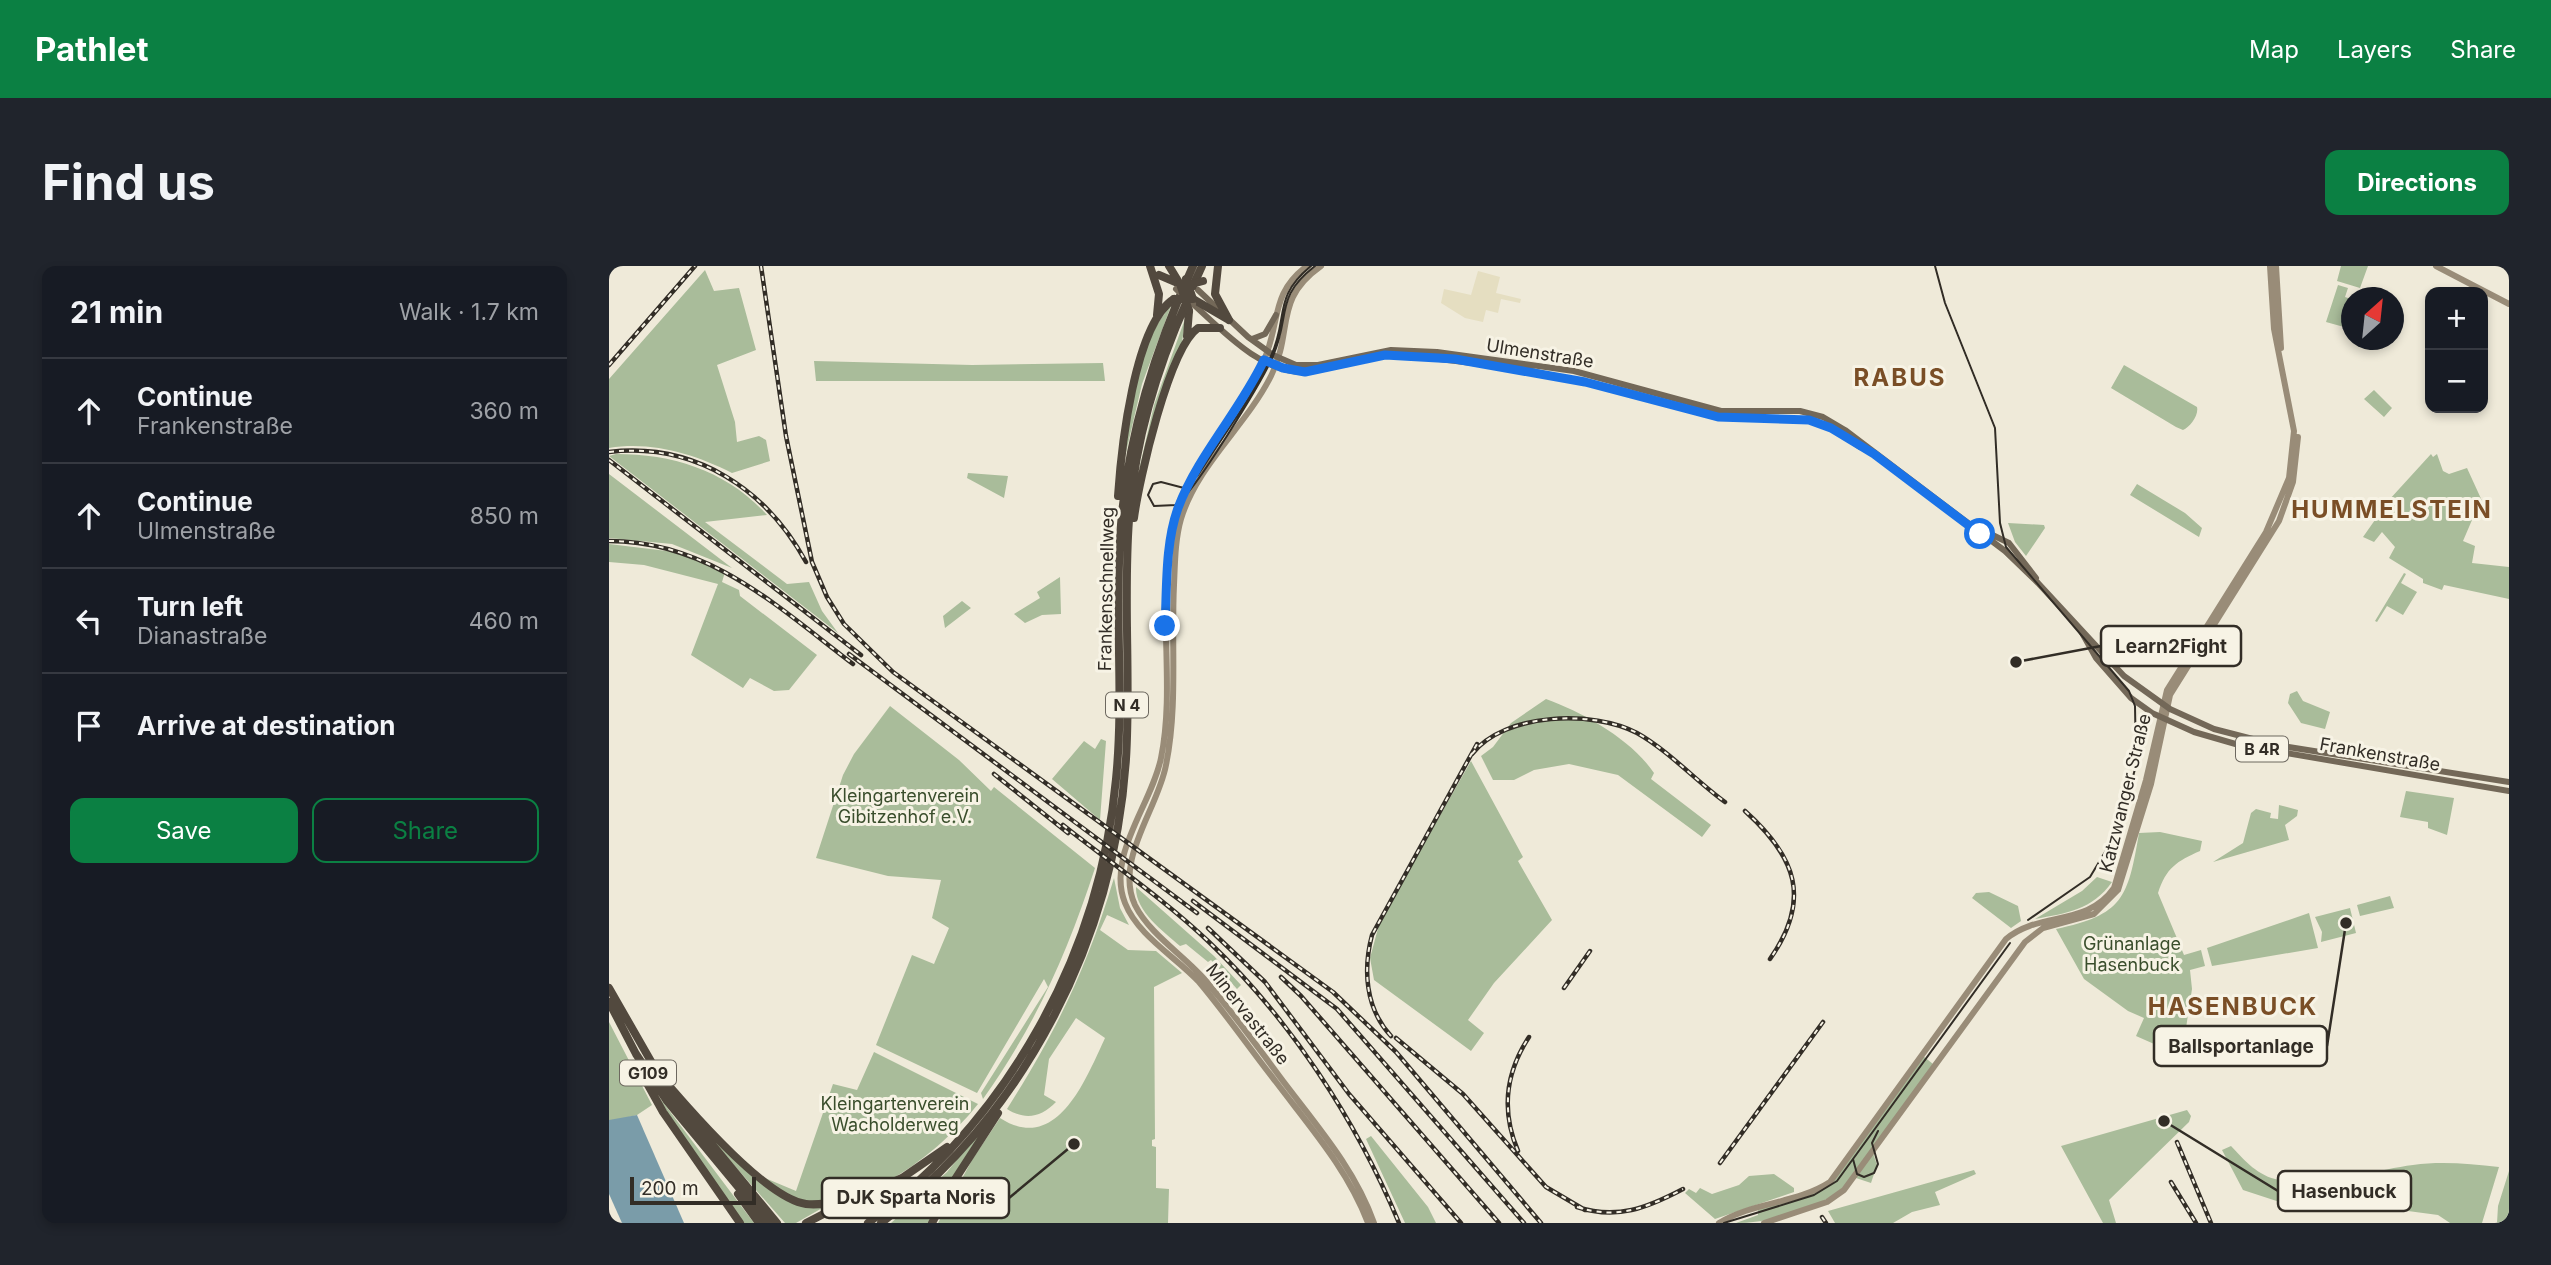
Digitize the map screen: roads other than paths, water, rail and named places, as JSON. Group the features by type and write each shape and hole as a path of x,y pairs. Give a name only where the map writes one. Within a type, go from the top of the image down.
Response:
{"highway":[{"path":"1169,266 1214,318 1229,320"},
{"name":"Frankenschnellweg","path":"1001,1099 1061,985 1086,922 1105,851 1118,754 1125,487 1140,409 1164,334 1193,266"},
{"name":"Frankenschnellweg","path":"881,1223 918,1193 987,1117 1011,1086 1045,1034 1073,978 1095,918 1113,852 1127,738 1124,541 1135,472 1148,409 1167,349 1202,266"},
{"path":"1156,318 1171,300 1203,281 1218,266"},
{"path":"1218,266 1216,297 1229,320"},
{"path":"1153,270 1187,289"},
{"path":"1124,541 1118,505 1125,425 1138,371 1156,318 1159,294 1153,270"},
{"path":"1124,541 1150,439 1186,341 1187,289"},
{"path":"1186,341 1200,327 1220,328"},
{"name":"G109","path":"609,988 646,1057 683,1111 777,1223"},
{"name":"G109","path":"609,1002 667,1101 768,1223"},
{"path":"619,1023 620,1032 663,1112 740,1223"},
{"path":"646,1057 707,1127 775,1191 806,1204 860,1197"},
{"path":"932,1223 987,1117 1001,1099"},
{"name":"Frankenschnellweg","path":"868,1223 908,1190 958,1140 987,1117"},
{"path":"806,1223 902,1178 958,1140"},
{"path":"710,1155 759,1223"},
{"path":"743,1181 784,1223"},
{"path":"888,1223 918,1193"}],"main road":[{"path":"1153,270 1165,272 1169,266"},
{"name":"Minervastraße","path":"1307,266 1285,286 1264,360 1190,483 1177,514 1166,610 1163,748 1154,785 1129,842 1120,881 1129,912 1212,999 1335,1160 1355,1193 1368,1223"},
{"name":"Minervastraße","path":"1321,266 1293,292 1276,365 1260,394 1193,491 1180,523 1174,576 1169,749 1162,784 1130,871 1130,888 1136,907 1148,924 1212,988 1328,1140 1352,1175 1374,1223"},
{"path":"2163,718 2177,670 2271,523 2290,474 2293,425 2273,323 2270,266"},
{"path":"2165,706 2177,680 2271,535 2293,482 2298,429 2280,337 2276,266"},
{"path":"2436,266 2509,304"},
{"name":"B 4R","path":"1187,289 1279,358"},
{"path":"1251,339 1263,335 1276,315"},
{"name":"B 4R","path":"1214,318 1220,328 1264,360 1276,365"},
{"name":"Ulmenstraße","path":"1279,358 1296,365 1312,366 1384,351 1437,352 1574,371 1721,411 1796,410"},
{"name":"Ulmenstraße","path":"1276,365 1305,372 1385,355 1455,359 1585,382 1718,417 1790,417"},
{"name":"Frankenstraße","path":"1796,410 1834,423 1972,525 2009,543 2038,583 2081,631 2128,680 2165,706 2210,727 2276,746 2509,782"},
{"name":"Frankenstraße","path":"1790,417 1823,424 1874,454"},
{"name":"Frankenstraße","path":"2081,631 2092,652 2139,705 2206,736 2239,745 2509,791"},
{"name":"Katzwanger Straße","path":"2013,934 2042,923 2087,912 2102,902 2115,886 2163,718"},
{"name":"Katzwanger Straße","path":"1764,1223 1839,1195 2025,942 2043,928 2092,915 2116,893 2151,784 2163,718"},
{"name":"Katzwanger Straße","path":"2025,942 2028,933 2042,923"},
{"path":"1719,1223 1736,1214 1804,1194 1830,1182 1923,1052 2013,934 2025,942"},
{"path":"1923,1052 1937,1062"},
{"path":"1888,1102 1901,1112"}],"water":[{"path":"637,1115 684,1223 622,1223 609,1194 609,1120"}],"tram line":[{"path":"1311,266 1299,277 1286,298 1271,356 1236,417 1198,475 1184,488 1161,482 1153,484 1148,495 1154,506 1176,505 1212,459 1267,369 1278,342 1288,298 1302,277 1315,266"},
{"path":"1935,266 1945,303 1995,428 2000,523 2006,547 2129,691 2135,706 2136,765 2120,827 2090,877 2028,920"},
{"path":"1724,1223 1814,1195 1837,1181 2010,943"},
{"path":"1853,1159 1857,1174 1864,1177 1874,1173 1878,1164 1872,1143 1878,1131"}],"railway":[{"path":"609,365 695,266"},
{"path":"761,266 786,436 812,562 827,597 844,624 893,672 1333,992 1396,1052 1541,1223"},
{"path":"609,452 641,451 670,455 699,463 725,476 749,492 770,513 790,536 806,562"},
{"path":"609,460 861,655"},
{"path":"609,541 645,544 679,552 710,565 769,600 853,664"},
{"path":"849,654 1197,913"},
{"path":"1472,754 1487,740 1527,723 1575,718 1598,721 1619,726 1649,740 1725,802"},
{"path":"1391,1036 1376,1013 1368,988 1372,935 1477,744"},
{"path":"994,774 1068,833"},
{"path":"1745,811 1776,845 1792,880 1794,898 1791,917 1770,959"},
{"path":"1063,825 1192,926 1267,1004 1341,1109 1363,1146 1399,1223"},
{"path":"1193,901 1337,1009 1524,1223"},
{"path":"1208,928 1265,982 1349,1094 1461,1223"},
{"path":"1564,988 1590,951"},
{"path":"1281,977 1301,996 1499,1223"},
{"path":"1720,1163 1823,1022"},
{"path":"1518,1151 1509,1121 1509,1092 1515,1064 1529,1037"},
{"path":"1396,1038 1463,1094 1546,1187 1585,1210"},
{"path":"2177,1142 2211,1223"},
{"path":"2171,1182 2196,1223"},
{"path":"1577,1207 1605,1212 1631,1210 1657,1202 1683,1189"},
{"path":"1822,1217 1826,1223"}],"place":[{"name":"Learn2Fight","path":"2016,662"},
{"name":"Ballsportanlage","path":"2346,923"},
{"name":"Hasenbuck","path":"2164,1121"},
{"name":"DJK Sparta Noris","path":"1074,1144"}],"district":[{"name":"RABUS","path":"1900,377"},
{"name":"HUMMELSTEIN","path":"2392,509"},
{"name":"HASENBUCK","path":"2233,1006"}],"park label":[{"name":"Kleingartenverein Gibitzenhof e.V.","path":"905,805"},
{"name":"Grünanlage Hasenbuck","path":"2132,953"},
{"name":"Kleingartenverein Wacholderweg","path":"895,1113"}]}
